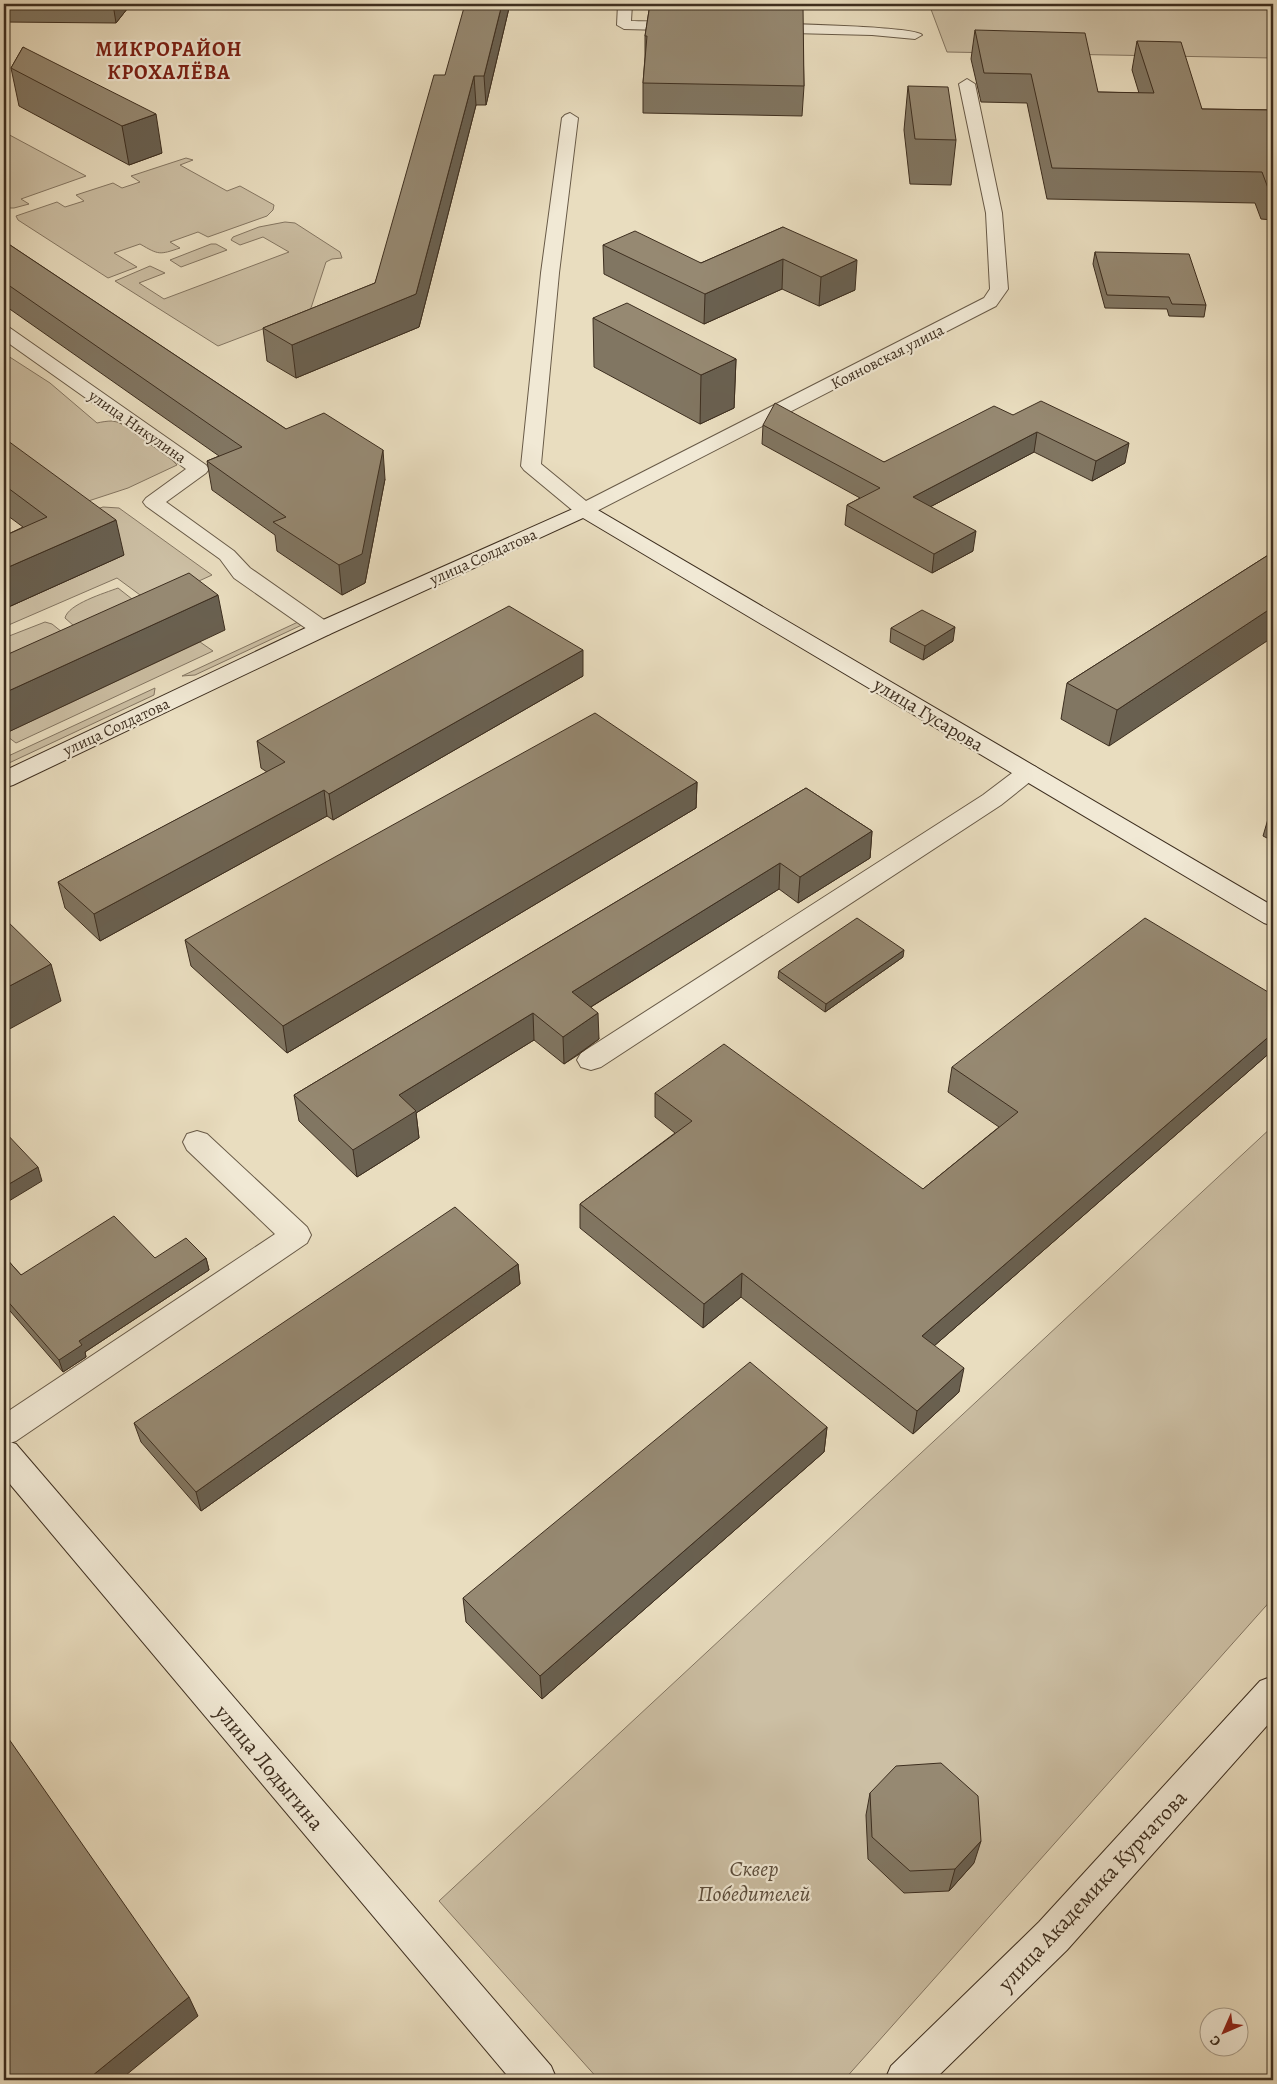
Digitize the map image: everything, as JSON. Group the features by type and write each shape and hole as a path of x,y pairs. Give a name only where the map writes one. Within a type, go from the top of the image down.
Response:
{"street":[{"path":"625,4 624,25 872,31 915,35"},
{"name":"Кояновская улица","path":"584,510 990,302 1000,288 994,213 982,164 967,84"},
{"path":"570,118 550,273 531,466 584,510"},
{"name":"улица Никулина","path":"4,332 199,469 153,502 227,555 242,573 322,629"},
{"name":"улица Солдатова","path":"4,780 322,629 584,510"},
{"name":"улица Гусарова","path":"584,510 1273,917"},
{"path":"591,1060 992,800 1028,772"},
{"path":"4,1431 296,1235 197,1142"},
{"name":"улица Лодыгина","path":"4,1454 537,2080"},
{"name":"улица Академика Курчатова","path":"905,2080 1053,1936 1273,1693"}],"green space":[{"path":"929,4 1273,4 1273,58 947,52"},
{"path":"4,132 86,176 21,199 29,204 14,208 4,208"},
{"path":"186,158 193,160 180,165 227,191 240,186 274,205 273,210 267,216 208,237 198,232 170,242 180,248 168,252 155,252 140,244 114,253 137,267 108,278 18,220 16,216 57,202 65,207 84,201 76,195 113,183 122,188 140,182 131,176"},
{"path":"285,222 295,223 340,252 342,258 326,262 310,311 218,346 115,281 150,266 165,273 139,283 164,299 289,252 263,237 240,245 231,240 233,237 259,227"},
{"path":"211,244 216,244 227,250 181,267 170,260"},
{"path":"4,349 5,354 50,383 97,423 112,421 129,427 156,445 177,465 128,488 64,509 4,465"},
{"path":"103,507 119,508 212,575 175,592 155,606 117,578 4,627 4,609 123,555 94,510"},
{"path":"118,588 146,610 83,634 65,618 73,608 80,604"},
{"path":"45,622 52,624 67,636 4,672 4,638"},
{"path":"298,622 304,624 195,675 182,676"},
{"path":"200,642 213,651 16,743 4,734"},
{"path":"155,688 154,695 9,763 4,763 4,758"},
{"name":"Сквер Победителей","path":"1273,1126 1273,1598 844,2080 599,2080 439,1901"}],"building":[{"path":"465,4 502,4 484,76 474,76 416,294 292,345 263,328 375,283 434,75 445,75"},
{"path":"650,4 803,6 804,86 643,83 647,36 645,36"},
{"path":"975,30 1085,33 1098,92 1154,93 1137,41 1181,42 1202,109 1273,110 1273,188 1268,188 1262,172 1052,168 1031,74 984,73"},
{"path":"23,47 156,114 122,126 11,68"},
{"path":"908,86 948,87 956,140 915,139"},
{"path":"783,227 857,260 821,277 783,259 705,294 603,245 635,231 701,263"},
{"path":"4,241 286,429 324,413 383,450 362,554 339,565 273,522 286,517 207,461 242,447 4,282"},
{"path":"1095,252 1189,254 1206,305 1172,304 1169,297 1107,295"},
{"path":"627,303 736,359 701,375 593,318"},
{"path":"1041,401 1129,443 1096,461 1037,432 913,497 976,531 934,554 847,505 880,488 763,425 775,403 884,462 994,406 1013,415"},
{"path":"4,438 116,520 4,569 4,536 47,517 4,485"},
{"path":"1273,552 1273,607 1117,710 1067,683"},
{"path":"189,573 218,595 4,693 4,656"},
{"path":"509,606 583,650 329,794 324,790 94,914 58,882 285,762 257,741"},
{"path":"922,610 955,627 925,646 891,628"},
{"path":"595,713 697,782 283,1026 185,940"},
{"path":"806,788 872,831 800,877 780,863 572,992 598,1013 563,1037 533,1013 399,1095 416,1111 353,1150 294,1095"},
{"path":"4,918 51,964 4,989"},
{"path":"857,918 904,950 826,1004 779,971"},
{"path":"1145,918 1273,995 1273,1033 922,1336 964,1368 917,1411 742,1273 704,1304 580,1204 692,1121 655,1093 724,1044 923,1189 1018,1112 952,1067"},
{"path":"4,1131 38,1167 4,1187"},
{"path":"455,1207 518,1264 196,1492 134,1423"},
{"path":"114,1216 155,1258 186,1238 206,1258 79,1341 82,1345 59,1360 4,1297 4,1256 21,1275"},
{"path":"750,1362 827,1427 540,1676 463,1598"},
{"path":"4,1732 189,1997 87,2080 4,2080"},
{"path":"941,1763 978,1796 981,1841 955,1869 910,1871 872,1837 870,1793 896,1766"}],"district":[{"name":"МИКРОРАЙОН КРОХАЛЁВА","path":"169,60"}]}
